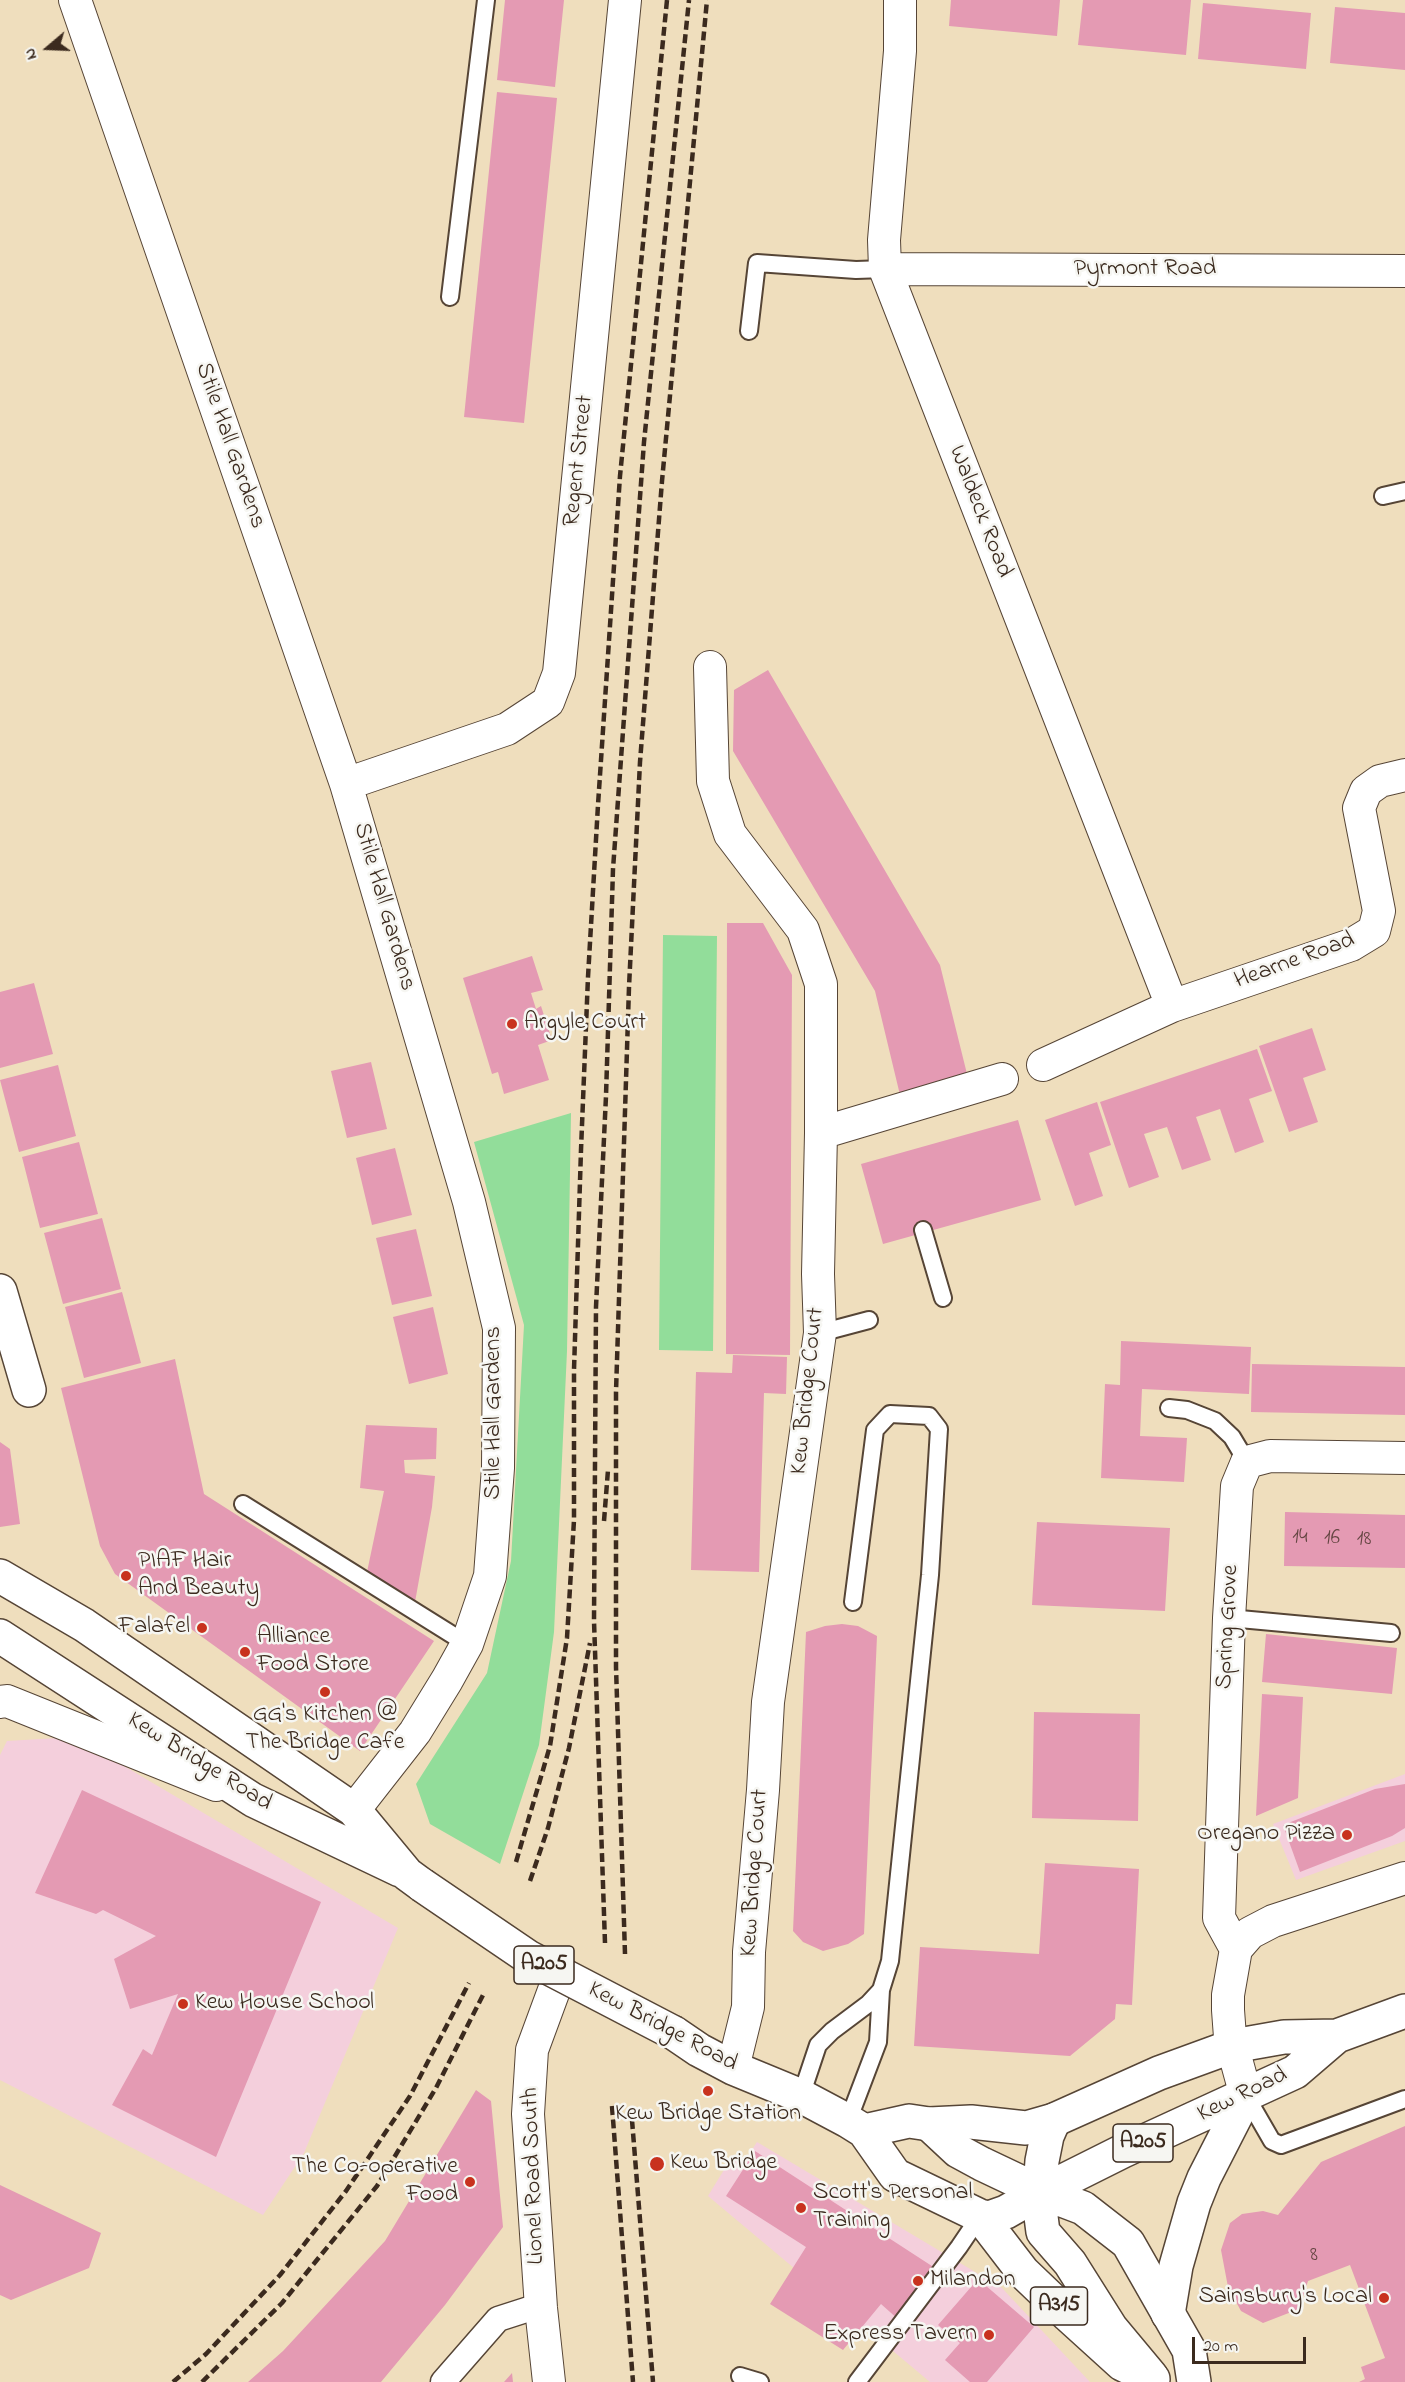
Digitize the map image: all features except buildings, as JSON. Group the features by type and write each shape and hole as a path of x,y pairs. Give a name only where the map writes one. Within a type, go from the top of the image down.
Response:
{"main road":[{"path":"1,1296 29,1390"},
{"name":"Kew Bridge Road","path":"0,1576 364,1797 414,1879"},
{"name":"Kew Bridge Road","path":"0,1636 253,1800 414,1879 528,1957 674,2033 699,2050 734,2068 801,2096 856,2126 895,2175 980,2216"},
{"name":"Kew Road","path":"1054,2120 1159,2073 1233,2046 1284,2037 1337,2036 1405,2011"},
{"name":"Kew Road","path":"980,2216 989,2218 1006,2212 1123,2151 1295,2072 1337,2036"},
{"path":"1168,2314 1176,2266 1194,2203 1204,2178 1246,2096"},
{"name":"A205","path":"856,2126 909,2121 928,2124 971,2122 1026,2128 1054,2120"},
{"name":"A315","path":"1054,2120 1044,2147 1040,2214 1043,2232 1070,2263 1110,2328 1157,2380"},
{"path":"928,2124 958,2151 1041,2192 1083,2208 1128,2243 1189,2350 1194,2382"},
{"name":"A315","path":"980,2216 1023,2272 1068,2314 1122,2364 1157,2380"}],"street":[{"name":"Stile Hall Gardens","path":"75,0 346,784 470,1202 499,1328 498,1468 490,1576 467,1644 415,1732 364,1797"},
{"name":"Regent Street","path":"346,784 507,729 548,702 560,673 625,0"},
{"name":"Waldeck Road","path":"900,0 900,51 884,240 885,269 1172,1005"},
{"name":"Pyrmont Road","path":"885,269 1405,271"},
{"name":"Kew Bridge Court","path":"710,667 713,781 730,834 803,930 821,984 818,1274 820,1334 768,1702 749,1952 748,2007 734,2068"},
{"name":"Hearne Road","path":"1043,1065 1172,1005 1351,945 1374,932 1379,911 1359,808 1366,791 1380,782 1405,775"},
{"path":"821,1133 1002,1079"},
{"path":"1247,1462 1269,1456 1405,1458"},
{"name":"Spring Grove","path":"1236,1949 1219,1918 1229,1618 1237,1486 1247,1462"},
{"path":"0,1702 7,1701 253,1800"},
{"path":"1246,2096 1233,2046 1228,2010 1228,1995 1236,1949 1250,1933 1273,1921 1405,1878"},
{"name":"Lionel Road South","path":"549,2382 541,2308 528,2114 532,2050 560,1974"},
{"path":"443,2382 498,2319 529,2309 541,2308"}],"lane":[{"path":"450,297 486,0"},
{"path":"749,331 757,263 856,270 885,269"},
{"path":"1383,496 1405,491"},
{"path":"923,1230 943,1298"},
{"path":"820,1334 869,1320"},
{"path":"1169,1408 1187,1410 1215,1421 1232,1437 1247,1462"},
{"path":"853,1602 875,1430 890,1414 929,1416 939,1429 930,1575 890,1961 881,1990 878,2042 856,2126"},
{"path":"243,1504 467,1644"},
{"path":"1229,1618 1390,1633"},
{"path":"801,2096 818,2045 832,2031 868,2004 881,1990"},
{"path":"1246,2096 1272,2141 1281,2145 1405,2099"},
{"path":"857,2382 980,2216"},
{"path":"741,2376 760,2382"}],"shaded area":[{"name":"Kew House School","path":"75,1737 398,1928 304,2153 263,2215 0,2080 0,1755 7,1741"},
{"path":"1405,1774 1405,1841 1296,1880 1273,1824"},
{"path":"757,2142 1002,2288 1090,2382 930,2382 708,2196 733,2155 744,2162"}],"green space":[{"path":"663,935 717,936 713,1351 659,1350"},
{"path":"571,1113 567,1351 554,1632 539,1745 500,1864 430,1824 416,1784 487,1673 511,1561 524,1325 474,1142"}],"railway":[{"path":"516,1862 550,1746 567,1638 574,1520 574,1370 581,1150 598,805 620,476 667,0"},
{"path":"605,1943 594,1621 596,1307 606,1096 613,869 644,442 689,0"},
{"path":"625,1954 616,1667 616,1392 629,987 640,762 662,481 707,0"},
{"path":"604,1521 608,1470"},
{"path":"530,1881 548,1828 569,1748 590,1643"},
{"path":"173,2382 206,2354 280,2275 346,2191 410,2096 469,1983"},
{"path":"202,2382 282,2303 377,2186 436,2088 483,1995"},
{"path":"612,2106 633,2382"},
{"path":"632,2120 653,2382"}],"place":[{"name":"Argyle Court","path":"512,1024"},
{"name":"PIAF Hair And Beauty","path":"126,1576"},
{"name":"Falafel","path":"202,1628"},
{"name":"Alliance Food Store","path":"245,1652"},
{"name":"GG's Kitchen @ The Bridge Cafe","path":"325,1692"},
{"name":"Oregano Pizza","path":"1347,1835"},
{"name":"Kew House School","path":"183,2004"},
{"name":"Kew Bridge Station","path":"708,2091"},
{"name":"Kew Bridge","path":"657,2164"},
{"name":"The Co-operative Food","path":"470,2182"},
{"name":"Scott's Personal Training","path":"801,2208"},
{"name":"Milandon","path":"918,2281"},
{"name":"Sainsbury's Local","path":"1384,2298"},
{"name":"Express Tavern","path":"989,2335"}]}
